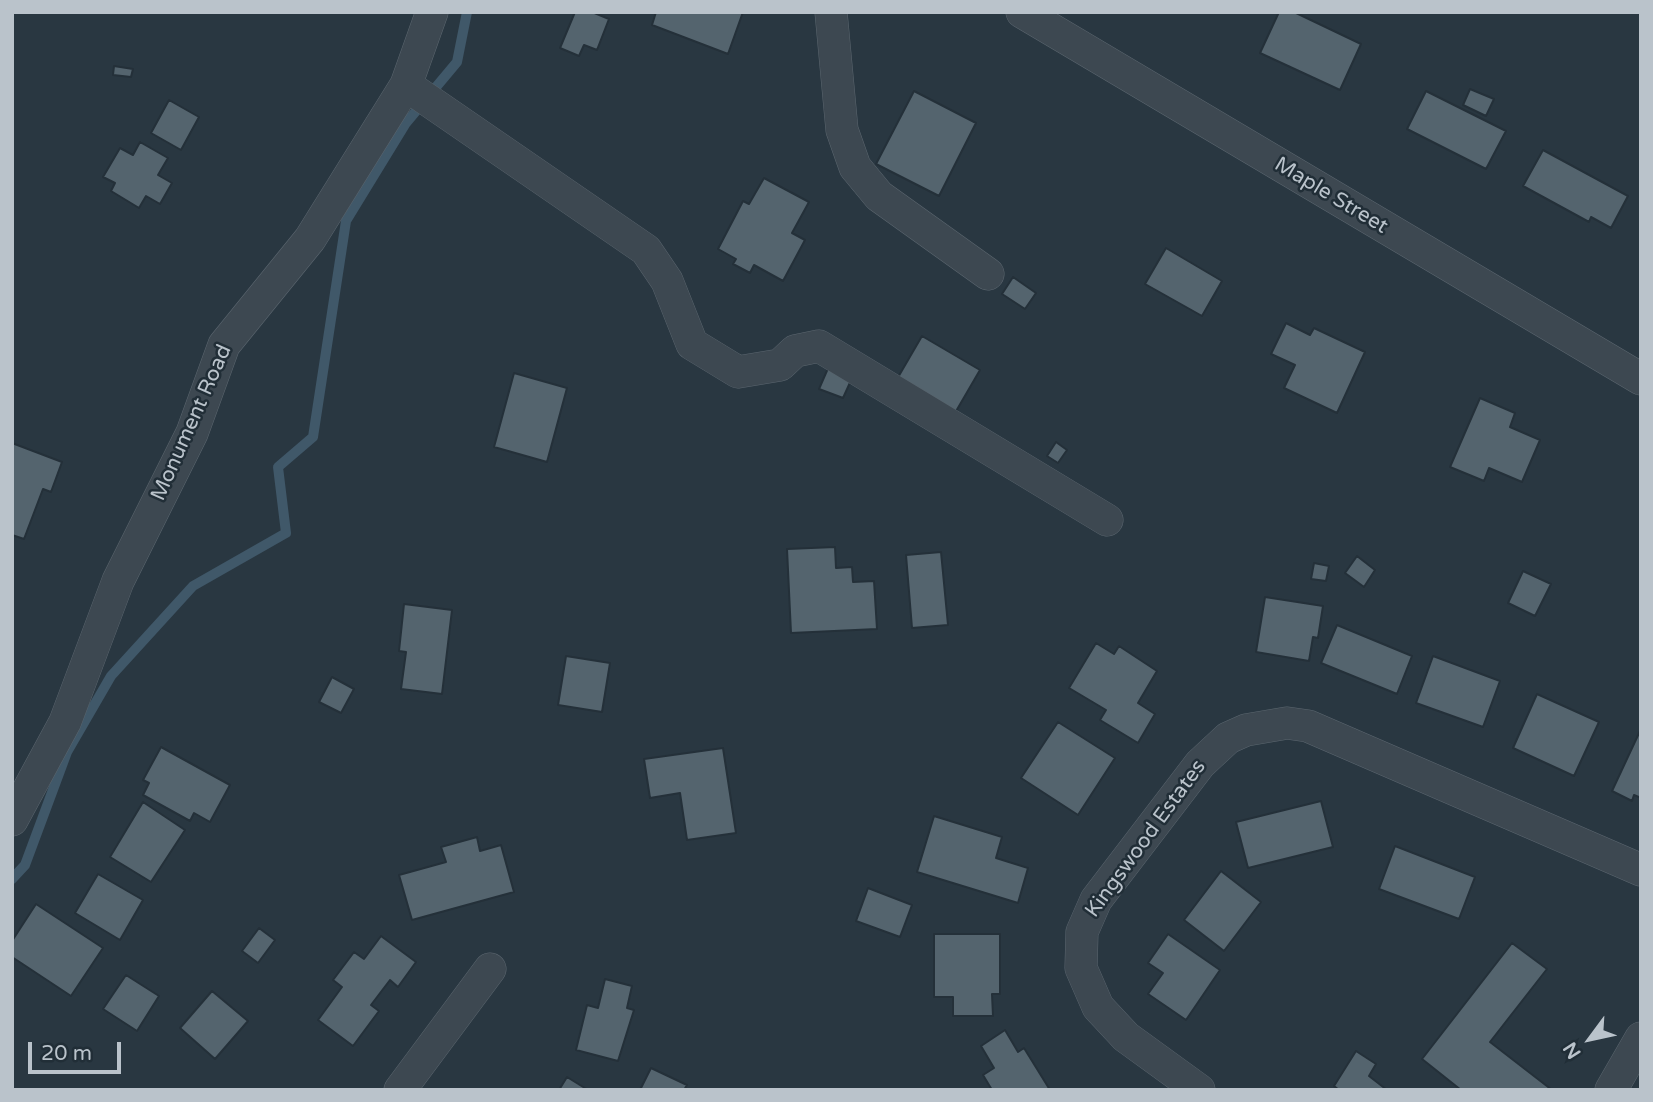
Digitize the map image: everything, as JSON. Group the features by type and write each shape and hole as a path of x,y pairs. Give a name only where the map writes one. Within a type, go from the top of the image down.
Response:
{"street":[{"name":"Monument Road","path":"12,820 65,722 118,582 192,433 224,345 310,239 406,85 432,12"},
{"path":"831,12 842,130 855,167 880,196 988,274"},
{"name":"Maple Street","path":"1021,12 1641,379"},
{"path":"406,85 646,250 667,281 692,344 737,372 780,365 795,351 819,346 1107,520"},
{"name":"Kingswood Estates","path":"1199,1090 1110,1023 1087,987 1079,950 1087,915 1104,889 1200,764 1228,738 1246,730 1287,723 1308,726 1641,870"},
{"path":"400,1090 490,969"},
{"path":"1611,1090 1641,1038"}],"building":[{"path":"575,12 592,12 609,19 597,50 584,45 579,56 560,48"},
{"path":"656,12 743,12 728,54 652,25"},
{"path":"1279,12 1294,12 1361,44 1340,90 1260,53"},
{"path":"114,66 133,69 131,77 113,75"},
{"path":"1470,89 1494,99 1486,116 1463,105"},
{"path":"914,91 976,123 939,196 876,164"},
{"path":"1426,91 1506,131 1486,169 1407,129"},
{"path":"169,100 199,117 181,150 151,133"},
{"path":"140,142 168,158 158,175 172,183 160,204 146,196 139,208 111,191 115,183 103,177 120,148 133,155"},
{"path":"1543,150 1628,196 1611,228 1591,217 1589,222 1523,186"},
{"path":"764,178 809,202 792,233 805,240 783,281 754,265 750,273 733,264 736,259 718,249 743,201 749,204"},
{"path":"1166,248 1222,281 1202,316 1145,284"},
{"path":"1013,277 1036,293 1025,309 1002,294"},
{"path":"1286,323 1310,335 1314,328 1365,352 1337,413 1284,388 1295,365 1271,354"},
{"path":"922,336 980,370 955,413 897,379"},
{"path":"829,366 853,376 843,398 819,389"},
{"path":"514,373 567,388 547,462 494,447"},
{"path":"1480,398 1515,413 1510,427 1540,440 1522,482 1489,468 1484,481 1450,467"},
{"path":"1056,442 1067,450 1058,463 1047,456"},
{"path":"12,443 62,462 51,492 43,489 24,539 12,535"},
{"path":"835,547 836,568 852,567 853,582 874,581 877,629 791,633 787,549"},
{"path":"941,552 948,625 912,628 906,555"},
{"path":"1357,556 1375,570 1364,587 1345,573"},
{"path":"1314,563 1329,566 1326,581 1311,579"},
{"path":"1523,571 1551,584 1535,616 1508,603"},
{"path":"1265,597 1323,606 1318,638 1313,637 1309,661 1256,652"},
{"path":"404,604 452,610 442,694 401,689 406,652 399,651"},
{"path":"1337,625 1412,656 1397,694 1321,663"},
{"path":"1096,643 1114,654 1119,646 1157,671 1138,703 1155,714 1138,743 1100,720 1106,710 1069,688"},
{"path":"566,656 610,663 602,712 558,705"},
{"path":"1433,656 1500,681 1483,727 1416,703"},
{"path":"332,677 354,689 341,713 319,702"},
{"path":"1537,694 1599,722 1574,776 1513,748"},
{"path":"1058,722 1115,758 1078,815 1021,778"},
{"path":"1640,731 1641,798 1634,795 1632,801 1612,791"},
{"path":"161,747 230,785 210,822 194,813 190,821 143,795 149,783 143,780"},
{"path":"723,748 736,833 687,840 680,793 650,798 644,759"},
{"path":"1321,801 1333,847 1248,868 1236,822"},
{"path":"143,802 185,830 151,882 110,857"},
{"path":"934,816 1002,837 996,858 1028,868 1018,903 917,872"},
{"path":"477,837 480,851 501,845 514,892 412,920 399,875 446,862 441,847"},
{"path":"1395,846 1475,877 1459,919 1379,889"},
{"path":"1221,871 1261,902 1224,951 1184,920"},
{"path":"98,874 143,900 120,940 75,913"},
{"path":"868,888 912,905 900,937 856,921"},
{"path":"36,904 103,948 71,996 12,957 12,941"},
{"path":"259,928 275,940 258,963 242,951"},
{"path":"934,934 1000,934 1000,994 992,994 993,1016 953,1016 953,997 934,997"},
{"path":"1168,934 1220,970 1186,1020 1148,994 1163,973 1148,963"},
{"path":"381,936 416,962 398,987 390,980 371,1005 379,1011 353,1046 318,1020 342,987 333,980 354,952 364,959"},
{"path":"1512,943 1547,969 1490,1042 1552,1090 1461,1090 1422,1059"},
{"path":"126,975 159,996 137,1031 103,1009"},
{"path":"605,979 632,986 627,1008 634,1010 618,1061 576,1050 587,1005 598,1008"},
{"path":"212,991 248,1021 215,1059 180,1028"},
{"path":"1005,1030 1018,1052 1024,1048 1050,1090 992,1090 983,1075 994,1068 981,1046"},
{"path":"1356,1051 1376,1064 1369,1076 1387,1090 1339,1090 1334,1086"},
{"path":"651,1068 687,1085 684,1090 640,1090"},
{"path":"567,1077 588,1090 559,1090"}],"waterway":[{"path":"12,879 25,865 67,752 111,676 193,586 286,533 278,467 313,437 346,221 406,123 457,62 467,12"}]}
